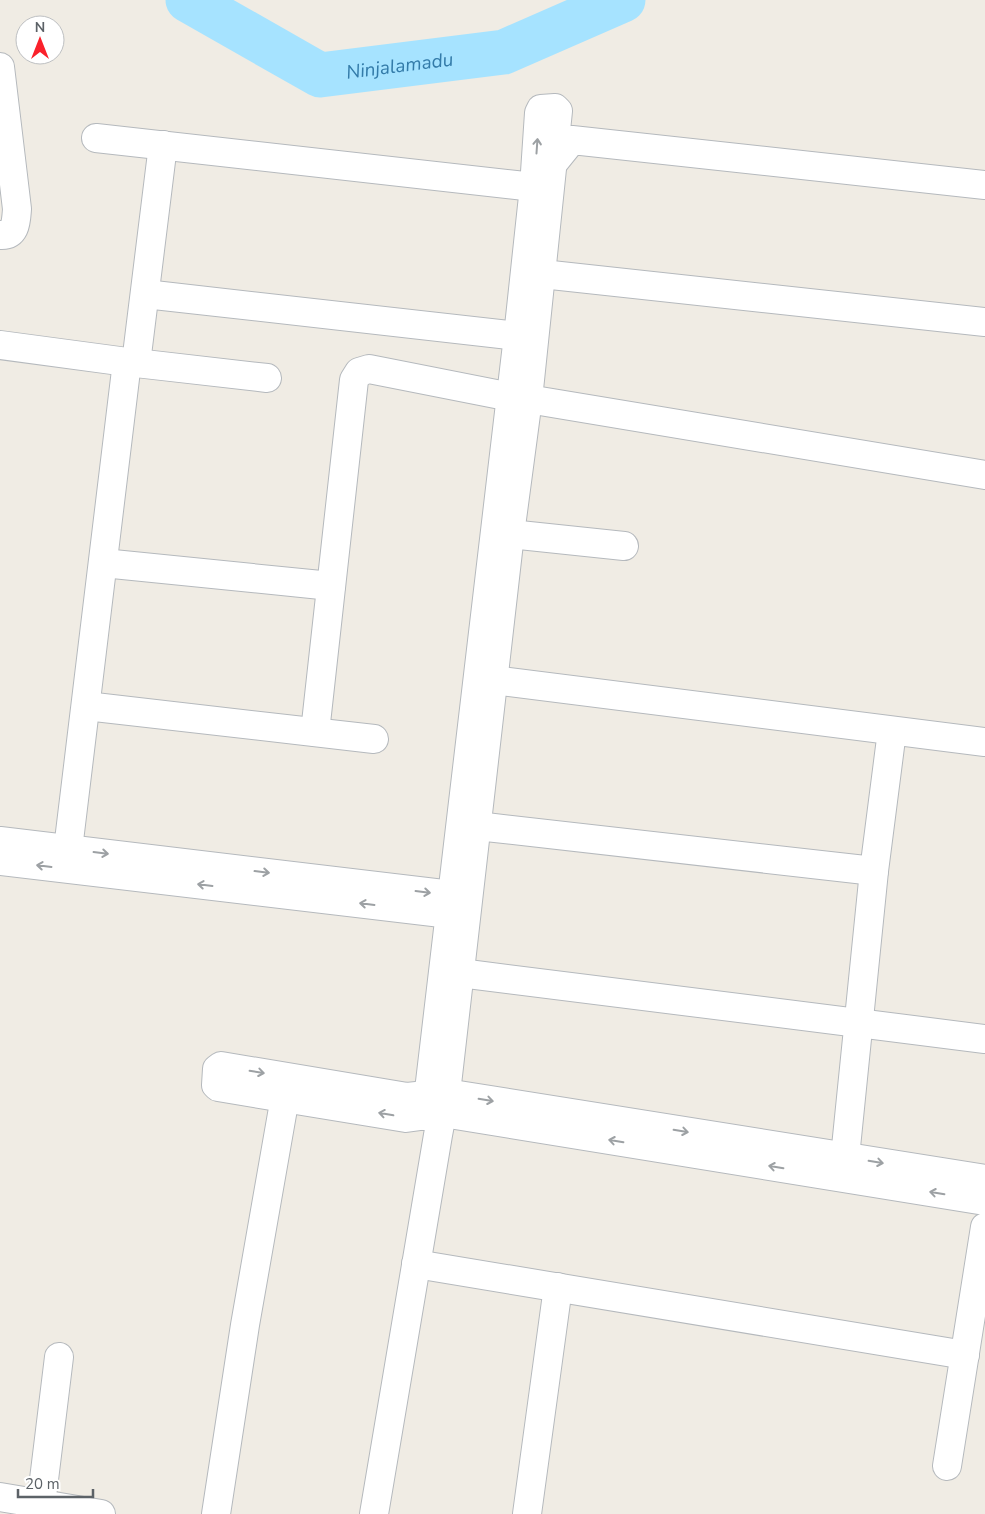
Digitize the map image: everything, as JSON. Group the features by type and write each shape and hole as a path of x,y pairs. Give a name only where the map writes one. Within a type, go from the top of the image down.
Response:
{"street":[{"path":"0,67 17,209 16,224 12,232 6,236 0,235"},
{"path":"374,1514 438,1135 435,1104 451,905 520,398 542,274 554,163 558,111 555,108 543,108 539,113 534,187 518,336 520,398 510,534 460,973 435,1104"},
{"path":"96,138 534,187"},
{"path":"534,187 572,140 985,185"},
{"path":"68,849 103,563 132,363 145,294 163,145"},
{"path":"542,274 985,322 985,317"},
{"path":"145,294 518,336"},
{"path":"0,345 132,363 267,378"},
{"path":"315,732 354,380 359,372 369,369 520,398 985,475"},
{"path":"510,534 624,546"},
{"path":"103,563 332,586"},
{"path":"493,680 985,742"},
{"path":"86,706 374,739"},
{"path":"845,1157 874,871 892,731"},
{"path":"477,826 874,871"},
{"path":"0,841 68,849 451,905"},
{"path":"0,861 451,905"},
{"path":"460,973 985,1039"},
{"path":"985,1179 845,1157 435,1104 406,1118 218,1087 216,1084 217,1069 221,1066 407,1097 435,1104 985,1201"},
{"path":"216,1514 245,1324 285,1097"},
{"path":"946,1466 985,1227"},
{"path":"416,1264 965,1355"},
{"path":"527,1514 558,1287"},
{"path":"40,1504 59,1357"},
{"path":"0,1497 101,1514"}],"waterway":[{"name":"Ninjalamadu","path":"188,0 320,75 504,52 623,0"}]}
